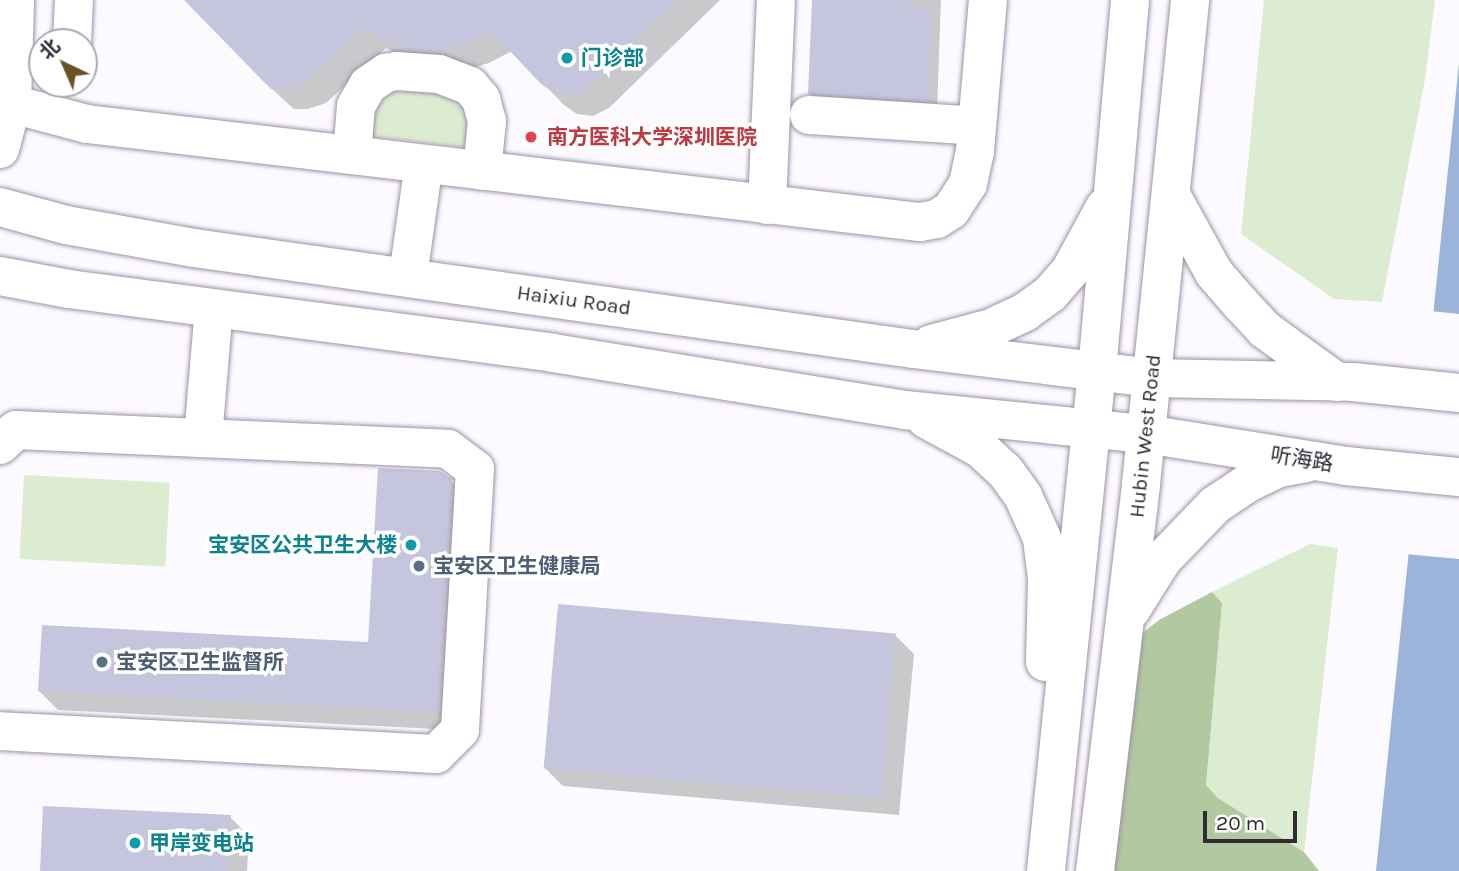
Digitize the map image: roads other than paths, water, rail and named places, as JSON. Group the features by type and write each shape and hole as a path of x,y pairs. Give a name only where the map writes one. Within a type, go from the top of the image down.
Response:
{"main road":[{"path":"0,149 12,104 15,0"},
{"path":"73,28 74,0"},
{"path":"767,205 776,0"},
{"path":"12,104 69,101 87,124 902,221 937,219 951,211 968,184 977,126 988,0"},
{"path":"1046,871 1097,371 1130,0"},
{"name":"Hubin West Road","path":"1095,871 1146,434 1190,0"},
{"path":"352,155 356,106 368,85 386,73 428,72 458,79 481,99 487,121 482,171"},
{"path":"809,115 977,126"},
{"path":"408,276 424,164"},
{"path":"913,349 991,328 1024,312 1050,293 1070,271 1112,192"},
{"path":"1171,195 1214,272 1241,304 1286,346 1345,382"},
{"name":"Haixiu Road","path":"0,207 66,225 194,248 913,349 1152,378"},
{"path":"0,276 214,308 553,353 905,410 1146,434"},
{"path":"202,438 214,308"},
{"path":"842,400 861,394 873,378 873,358 863,344 857,341"},
{"path":"1152,378 1345,382 1459,393"},
{"path":"905,410 981,449 1005,471 1023,496 1042,538 1048,579 1045,663 1053,807"},
{"path":"0,446 16,430 448,449 474,470 460,730 436,754 0,731"},
{"name":"听海路","path":"1146,434 1331,464 1459,477"},
{"path":"1124,625 1141,591 1163,559 1215,505 1248,483 1279,468 1331,464"}],"water":[{"path":"1459,63 1459,871 1376,871"}],"place":[{"name":"门诊部","path":"567,58"},
{"name":"南方医科大学深圳医院","path":"531,137"},
{"name":"宝安区公共卫生大楼","path":"411,545"},
{"name":"宝安区卫生健康局","path":"419,566"},
{"name":"宝安区卫生监督所","path":"102,662"},
{"name":"甲岸变电站","path":"135,843"}]}
